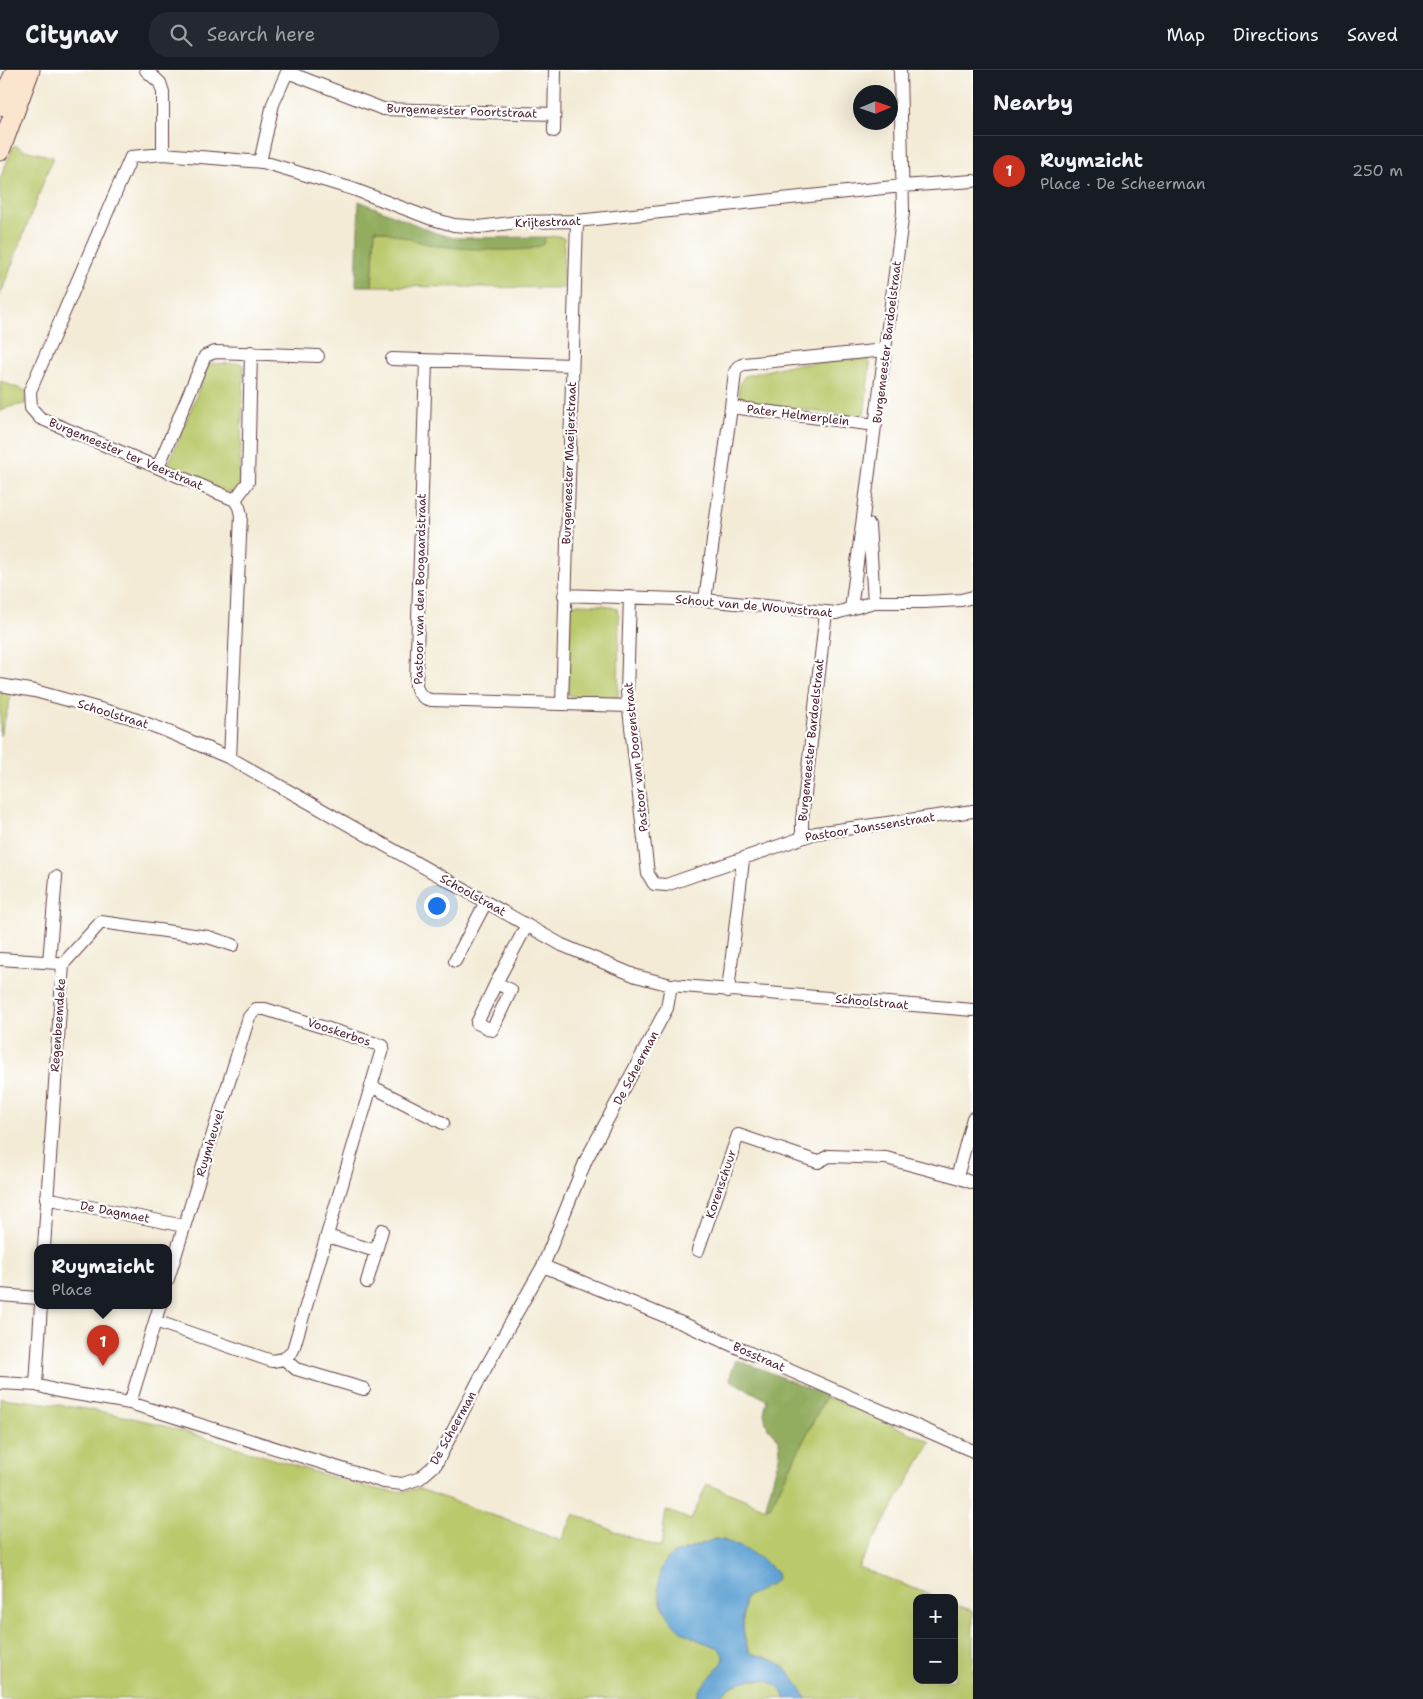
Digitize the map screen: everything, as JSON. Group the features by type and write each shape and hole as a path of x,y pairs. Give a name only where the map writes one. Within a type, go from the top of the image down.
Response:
{"main road":[{"path":"0,106 16,70"},
{"path":"0,152 30,70"}],"street":[{"path":"146,70 155,76 163,92 164,154"},
{"name":"Burgemeester Poortstraat","path":"554,131 555,70"},
{"name":"Burgemeester Bardoelstraat","path":"851,609 903,212 900,70"},
{"path":"260,162 273,104 287,71"},
{"name":"Burgemeester Poortstraat","path":"287,71 383,109 554,114"},
{"name":"Krijtestraat","path":"131,157 164,154 260,162 353,189 429,218 454,225 478,227 518,222 577,221 902,186 973,181"},
{"name":"Burgemeester ter Veerstraat","path":"131,157 30,391 31,408 40,418 235,500"},
{"name":"Burgemeester Maeijerstraat","path":"562,704 577,221"},
{"name":"Pater Helmerplein","path":"876,425 731,408 735,372 738,367 744,364 885,350"},
{"path":"158,467 205,356 215,352 318,356"},
{"path":"230,758 241,516 235,500 248,482 251,352"},
{"path":"392,359 572,365"},
{"name":"Pastoor van den Boogaardstraat","path":"426,361 416,685 418,692 423,698 431,700 629,706"},
{"path":"705,600 731,408"},
{"name":"Burgemeester Bardoelstraat","path":"867,497 874,602"},
{"name":"Schout van de Wouwstraat","path":"564,595 705,600 836,613 874,602 924,602 961,600 973,597"},
{"name":"Pastoor van Doorenstraat","path":"630,597 627,692 648,874 654,884"},
{"name":"Burgemeester Bardoelstraat","path":"802,837 802,820 826,612"},
{"name":"Schoolstraat","path":"0,685 35,691 128,717 230,758 562,945 636,976 671,985 973,1010"},
{"name":"Pastoor Janssenstraat","path":"654,884 666,885 743,860 816,833 973,811"},
{"path":"728,990 743,860"},
{"name":"Regenbeemdeke","path":"49,962 56,877"},
{"path":"455,961 486,902"},
{"name":"Regenbeemdeke","path":"44,1244 63,964 101,922 208,937 233,945"},
{"path":"496,983 527,925"},
{"path":"0,959 63,964"},
{"name":"De Scheerman","path":"0,1383 36,1385 58,1391 130,1403 384,1482 403,1484 420,1478 436,1464 480,1378 543,1266 586,1160 667,1008 671,985"},
{"name":"Vooskerbos","path":"256,1009 265,1008 383,1046 293,1350 284,1359"},
{"name":"Ruymheuvel","path":"172,1266 249,1017 256,1009"},
{"path":"371,1086 443,1123"},
{"path":"957,1177 973,1118"},
{"name":"Korenschuur","path":"698,1250 738,1134 818,1162 829,1156 886,1158 973,1183"},
{"name":"De Dagmaet","path":"46,1198 184,1226"},
{"path":"367,1282 382,1230"},
{"path":"327,1236 376,1251"},
{"name":"Bosstraat","path":"543,1266 684,1324 973,1451"},
{"path":"0,1295 34,1298"},
{"path":"36,1385 41,1309"},
{"path":"130,1403 159,1309"},
{"path":"155,1321 272,1361 284,1359 296,1369 364,1389"}],"green space":[{"path":"14,145 24,150 53,157 0,296 0,179"},
{"path":"359,201 436,233 454,238 545,237 545,239 543,244 525,249 476,249 431,245 375,229 372,286 356,286"},
{"path":"375,229 438,246 467,248 531,249 544,242 545,237 558,236 564,238 563,288 372,286"},
{"path":"867,359 870,362 865,409 861,417 752,404 740,398 741,381 745,376 786,366"},
{"path":"241,363 244,367 239,492 226,492 168,466 209,364"},
{"path":"0,381 26,391 25,404 9,407 0,412"},
{"path":"571,605 604,605 617,609 619,617 618,697 571,696 567,694"},
{"path":"0,691 12,693 0,736"},
{"path":"736,1360 826,1396 770,1507 766,1508 780,1453 779,1440 766,1423 764,1413 767,1400 730,1380"},
{"path":"826,1396 931,1442 858,1567 929,1594 913,1594 913,1684 958,1684 958,1605 973,1611 973,1699 807,1699 784,1667 773,1660 750,1653 747,1646 743,1626 745,1598 756,1590 770,1586 764,1561 724,1540 715,1539 672,1555 658,1587 658,1595 665,1611 677,1625 698,1640 717,1647 722,1653 723,1662 696,1699 0,1699 0,1398 87,1409 151,1422 376,1489 396,1492 417,1488 561,1541 574,1514 631,1538 661,1547 666,1510 691,1520 707,1484 766,1508 770,1507"},
{"path":"743,1680 763,1680 774,1684 783,1692 786,1699 718,1699 724,1691"}],"water":[{"path":"715,1539 723,1540 748,1551 764,1561 776,1572 777,1579 745,1598 743,1619 745,1639 750,1653 773,1660 784,1667 807,1699 786,1699 780,1689 773,1683 754,1680 734,1686 718,1699 696,1699 699,1690 723,1662 724,1658 719,1648 689,1635 673,1623 662,1604 659,1582 660,1572 665,1562 672,1555"}],"place":[{"name":"Ruymzicht","path":"103,1366"}]}
